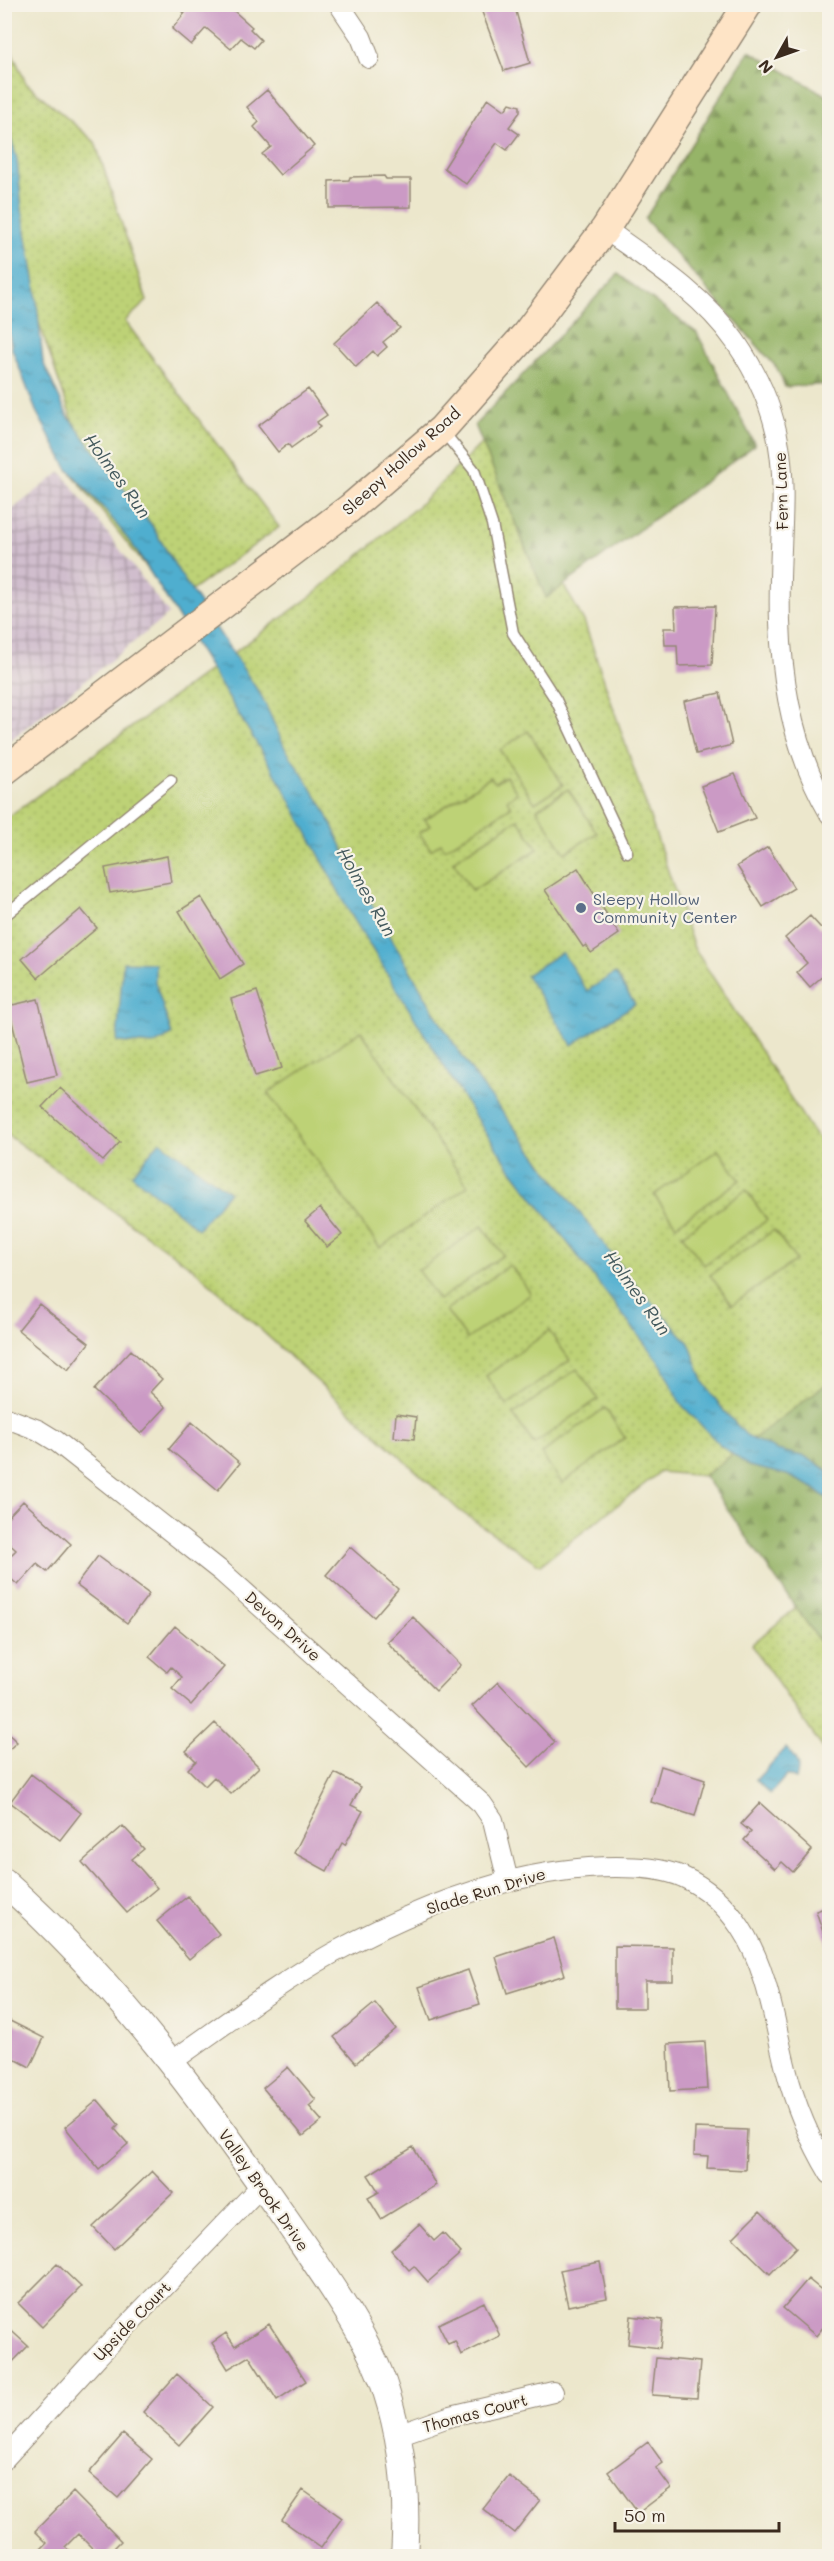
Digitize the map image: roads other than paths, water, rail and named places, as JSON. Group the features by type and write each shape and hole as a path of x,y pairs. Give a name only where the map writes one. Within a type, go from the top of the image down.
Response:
{"main road":[{"name":"Sleepy Hollow Road","path":"4,771 350,508 442,429 526,334 605,229 748,4"}],"street":[{"path":"339,4 361,37 369,58"},
{"name":"Fern Lane","path":"605,229 684,287 711,312 734,341 754,373 769,406 784,475 780,620 782,665 790,713 805,761 830,814"},
{"name":"Devon Drive","path":"4,1417 38,1430 56,1441 222,1572 482,1804 493,1820 508,1881"},
{"name":"Slade Run Drive","path":"171,2062 265,1995 366,1935 422,1910 539,1872 585,1867 656,1869 682,1877 720,1902 740,1928 756,1956 770,2001 787,2072 804,2120 830,2174"},
{"name":"Valley Brook Drive","path":"5,1883 95,1973 171,2062 262,2185 326,2279 374,2362 386,2390 398,2435 404,2476 404,2556"},
{"name":"Upside Court","path":"4,2459 98,2356 262,2185"},
{"name":"Thomas Court","path":"398,2435 451,2416 553,2392"}],"lane":[{"path":"442,429 474,470 492,524 513,633 556,700 627,852"},
{"path":"4,916 171,780"}],"water":[{"name":"Holmes Run","path":"4,115 17,159 22,209 35,284 43,362 67,415 151,524 179,572 262,697 285,748 323,806 357,879 442,1025 477,1079 633,1282 689,1343 704,1383 724,1411 748,1437 777,1450 806,1457 829,1471 829,1500 812,1487 787,1475 749,1466 720,1445 680,1403 662,1366 508,1165 474,1115 350,913 281,783 137,551 107,512 67,468 36,411 12,349 5,312"},
{"path":"562,952 587,991 615,973 635,1004 572,1045 526,975"},
{"path":"123,962 155,963 155,982 172,1035 153,1045 117,1042"},
{"path":"160,1141 229,1192 198,1229 132,1175"},
{"path":"786,1748 797,1762 796,1779 787,1775 770,1794 756,1780"}],"place":[{"name":"Sleepy Hollow Community Center","path":"581,908"}]}
